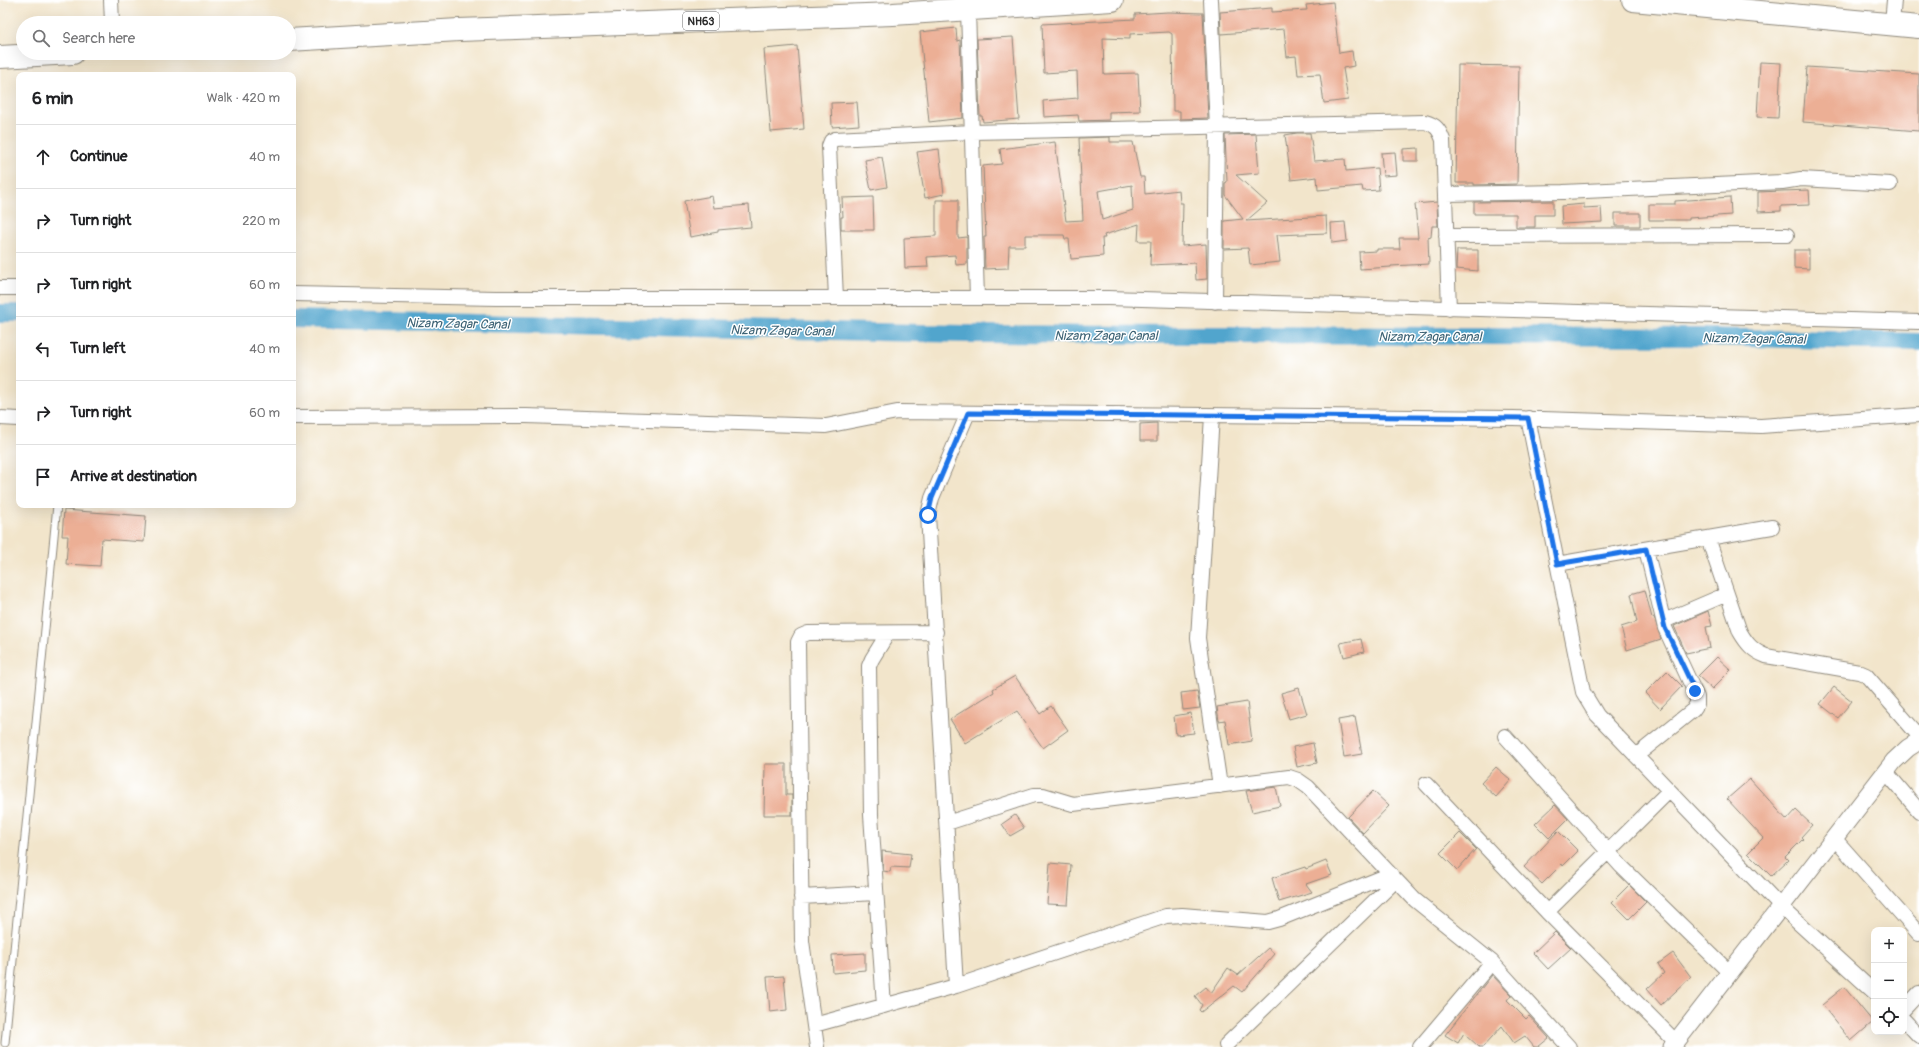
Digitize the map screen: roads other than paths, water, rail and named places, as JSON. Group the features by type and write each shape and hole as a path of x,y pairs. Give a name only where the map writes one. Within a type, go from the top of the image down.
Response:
{"highway":[{"name":"NH63","path":"296,40 459,30 968,10 1112,0"},
{"path":"1633,0 1919,27"},
{"path":"0,57 16,56"}],"street":[{"path":"111,0 112,16"},
{"path":"1211,0 1217,128 1215,302"},
{"path":"1892,24 1894,0"},
{"path":"968,10 977,298"},
{"path":"836,298 829,146 831,142 841,137 972,132 1217,128 1424,122 1434,124 1439,130 1443,140 1449,309"},
{"path":"1445,194 1571,191 1782,182 1801,179 1890,184"},
{"path":"1446,236 1787,235"},
{"path":"0,288 16,288"},
{"path":"296,294 496,298 1108,298 1919,322"},
{"path":"296,417 516,416 826,426 893,412 1528,418 1762,426 1919,415"},
{"path":"956,986 928,515 932,498 968,413"},
{"path":"1212,416 1198,638 1220,786"},
{"path":"0,418 16,419"},
{"path":"1528,418 1583,692 1597,715 1781,907 1871,989"},
{"path":"1557,564 1772,527"},
{"path":"1708,538 1740,632 1754,651 1766,656 1859,672 1866,675 1919,736"},
{"path":"1636,756 1693,710 1697,704 1697,697 1668,634 1646,549"},
{"path":"1664,621 1727,594"},
{"path":"817,1047 803,952 798,642 801,636 808,633 936,632"},
{"path":"884,1006 871,815 869,666 888,633"},
{"path":"1505,736 1608,851 1730,972"},
{"path":"1426,784 1674,1045 1894,761 1908,748 1919,741"},
{"path":"1886,772 1919,811"},
{"path":"947,823 1034,795 1043,794 1073,804 1289,777 1298,780 1308,787 1415,900 1492,962 1569,1047"},
{"path":"1547,912 1669,791"},
{"path":"1834,838 1919,934"},
{"path":"814,1025 956,986 1166,916 1182,915 1268,922 1394,877"},
{"path":"1226,1045 1394,877"},
{"path":"801,897 876,893"},
{"path":"1420,1047 1492,962"},
{"path":"1907,1006 1919,993"},
{"path":"1907,1023 1919,1036"}],"lane":[{"path":"5,1043 58,508"}],"waterway":[{"name":"Nizam Zagar Canal","path":"0,313 16,313"},
{"name":"Nizam Zagar Canal","path":"296,319 966,334 1704,337 1919,342"}]}
